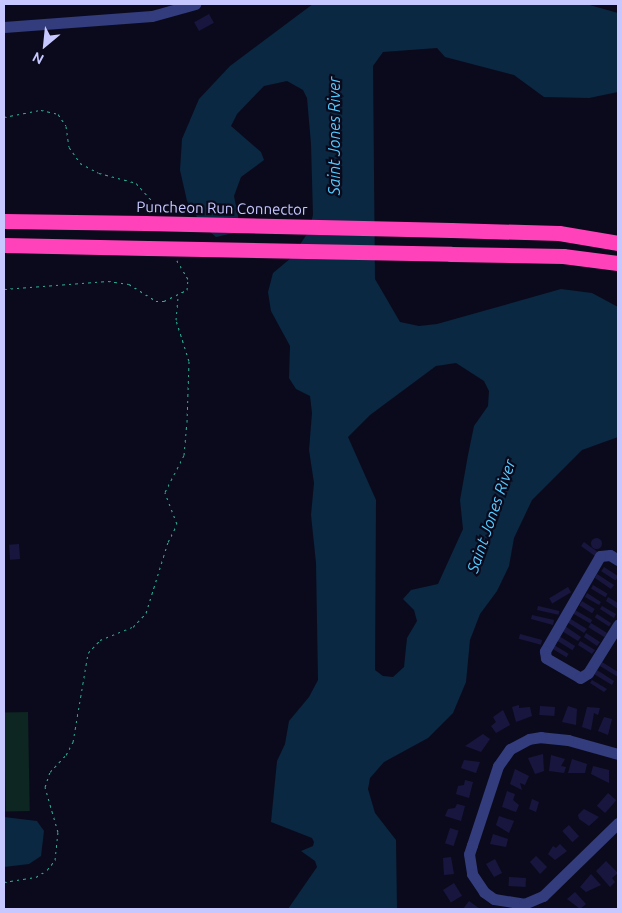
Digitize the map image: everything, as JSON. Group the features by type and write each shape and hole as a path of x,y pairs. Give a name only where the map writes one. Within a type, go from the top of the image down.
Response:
{"highway":[{"name":"Puncheon Run Connector","path":"4,221 551,233 618,243"},
{"path":"4,245 563,256 618,263"}],"street":[{"path":"4,27 152,16 195,4"},
{"path":"618,560 610,555 600,556 545,651 546,658 580,678 588,673 618,625"},
{"path":"618,754 547,737 529,739 510,749 498,766 472,844 469,854 472,874 484,892 494,899 524,904 543,896 618,823"}],"path":[{"path":"4,882 36,877 48,870 56,860 58,832 45,787 50,772 66,755 73,742 88,654 100,640 133,627 146,613 168,542 177,524 165,492 184,455 187,422 189,361 176,320 178,296"}],"green space":[{"path":"4,712 28,712 30,811 6,811"}],"water":[{"name":"Saint Jones River","path":"313,4 586,4 618,13 618,92 589,98 544,97 514,75 445,57 437,48 383,52 373,66 375,279 400,322 419,326 437,324 561,289 592,293 618,307 618,437 582,450 532,500 514,538 509,566 497,591 480,614 470,640 466,682 453,713 428,738 384,762 370,778 368,789 375,813 396,840 397,909 288,909 317,867 315,861 301,851 313,846 312,838 271,822 277,761 285,744 289,721 309,697 318,680 316,563 311,515 314,483 309,450 312,413 310,396 296,389 289,378 290,346 271,311 268,292 273,273 291,258 309,231 313,215 311,144 307,98 303,90 287,81 264,86 237,114 231,126 261,152 264,160 241,177 234,196 240,226 238,232 216,237 202,225 187,201 180,170 182,139 199,99 230,66","holes":["456,363 484,381 489,391 488,406 474,426 468,455 460,500 463,529 438,584 411,590 403,599 414,610 417,621 407,638 404,667 393,677 383,676 375,670 376,500 348,437 370,415 436,366"]},
{"path":"4,817 37,821 44,831 41,856 29,864 4,867"}],"building":[{"path":"209,14 214,23 199,31 194,22"},
{"path":"596,537 602,543 596,549 590,543"},
{"path":"584,542 598,552 595,556 581,546"},
{"path":"19,544 20,559 10,560 9,545"},
{"path":"604,567 618,576 616,580 601,571"},
{"path":"597,574 614,585 611,589 595,578"},
{"path":"593,585 608,594 606,597 591,588"},
{"path":"568,587 571,592 552,603 549,598"},
{"path":"587,593 601,602 599,605 585,597"},
{"path":"608,597 618,603 618,609 606,601"},
{"path":"582,601 595,609 592,613 579,605"},
{"path":"538,606 559,611 559,615 537,610"},
{"path":"602,606 616,614 614,618 600,609"},
{"path":"575,610 592,620 590,623 573,613"},
{"path":"597,614 611,623 609,627 595,617"},
{"path":"532,615 554,620 553,625 531,619"},
{"path":"569,618 587,629 584,633 567,622"},
{"path":"591,623 607,633 604,637 588,627"},
{"path":"565,626 581,637 578,641 562,631"},
{"path":"586,633 600,642 597,646 584,637"},
{"path":"520,634 542,640 541,645 519,639"},
{"path":"559,636 575,646 572,650 556,640"},
{"path":"580,641 595,650 592,654 578,645"},
{"path":"554,645 569,654 567,657 552,648"},
{"path":"602,662 618,672 618,677 600,666"},
{"path":"597,670 614,681 612,685 594,674"},
{"path":"592,680 607,689 604,692 590,683"},
{"path":"519,705 519,708 530,707 532,716 516,722 512,707"},
{"path":"540,706 555,707 554,716 539,715"},
{"path":"568,706 577,709 576,725 562,722"},
{"path":"587,707 600,708 598,715 594,713 591,730 582,727"},
{"path":"503,710 510,725 496,733 491,726 496,722 493,717"},
{"path":"604,717 612,719 608,735 598,731"},
{"path":"483,734 490,739 481,752 465,746"},
{"path":"543,754 544,771 535,774 528,758"},
{"path":"551,755 565,759 561,766 566,767 564,773 549,771"},
{"path":"572,759 587,764 585,773 568,773"},
{"path":"464,760 480,762 476,773 461,768"},
{"path":"593,766 609,770 609,783 591,774"},
{"path":"515,769 529,776 525,785 520,783 522,790 510,784"},
{"path":"465,780 473,782 469,798 456,794 458,786 464,785"},
{"path":"507,791 515,794 513,800 519,805 516,812 502,807"},
{"path":"608,793 616,800 605,813 597,806"},
{"path":"532,799 539,802 536,812 529,809"},
{"path":"457,804 465,806 461,821 445,816 448,809 455,808"},
{"path":"584,809 599,817 589,826 579,819 578,815"},
{"path":"499,816 514,821 509,833 496,825"},
{"path":"569,825 579,836 572,842 562,831"},
{"path":"450,828 459,831 454,846 445,843"},
{"path":"493,834 508,839 506,847 490,844"},
{"path":"560,844 567,851 555,860 548,854 553,846 556,848"},
{"path":"536,856 547,867 540,874 530,862"},
{"path":"451,857 454,874 444,875 443,858"},
{"path":"495,859 502,873 494,877 486,864"},
{"path":"606,861 618,873 612,878 615,882 610,887 596,871"},
{"path":"591,874 601,885 586,892 580,887"},
{"path":"509,877 526,878 526,887 509,886"},
{"path":"454,883 462,896 451,903 443,890"},
{"path":"575,892 586,904 580,909 567,899"},
{"path":"469,901 480,909 463,909"}]}
